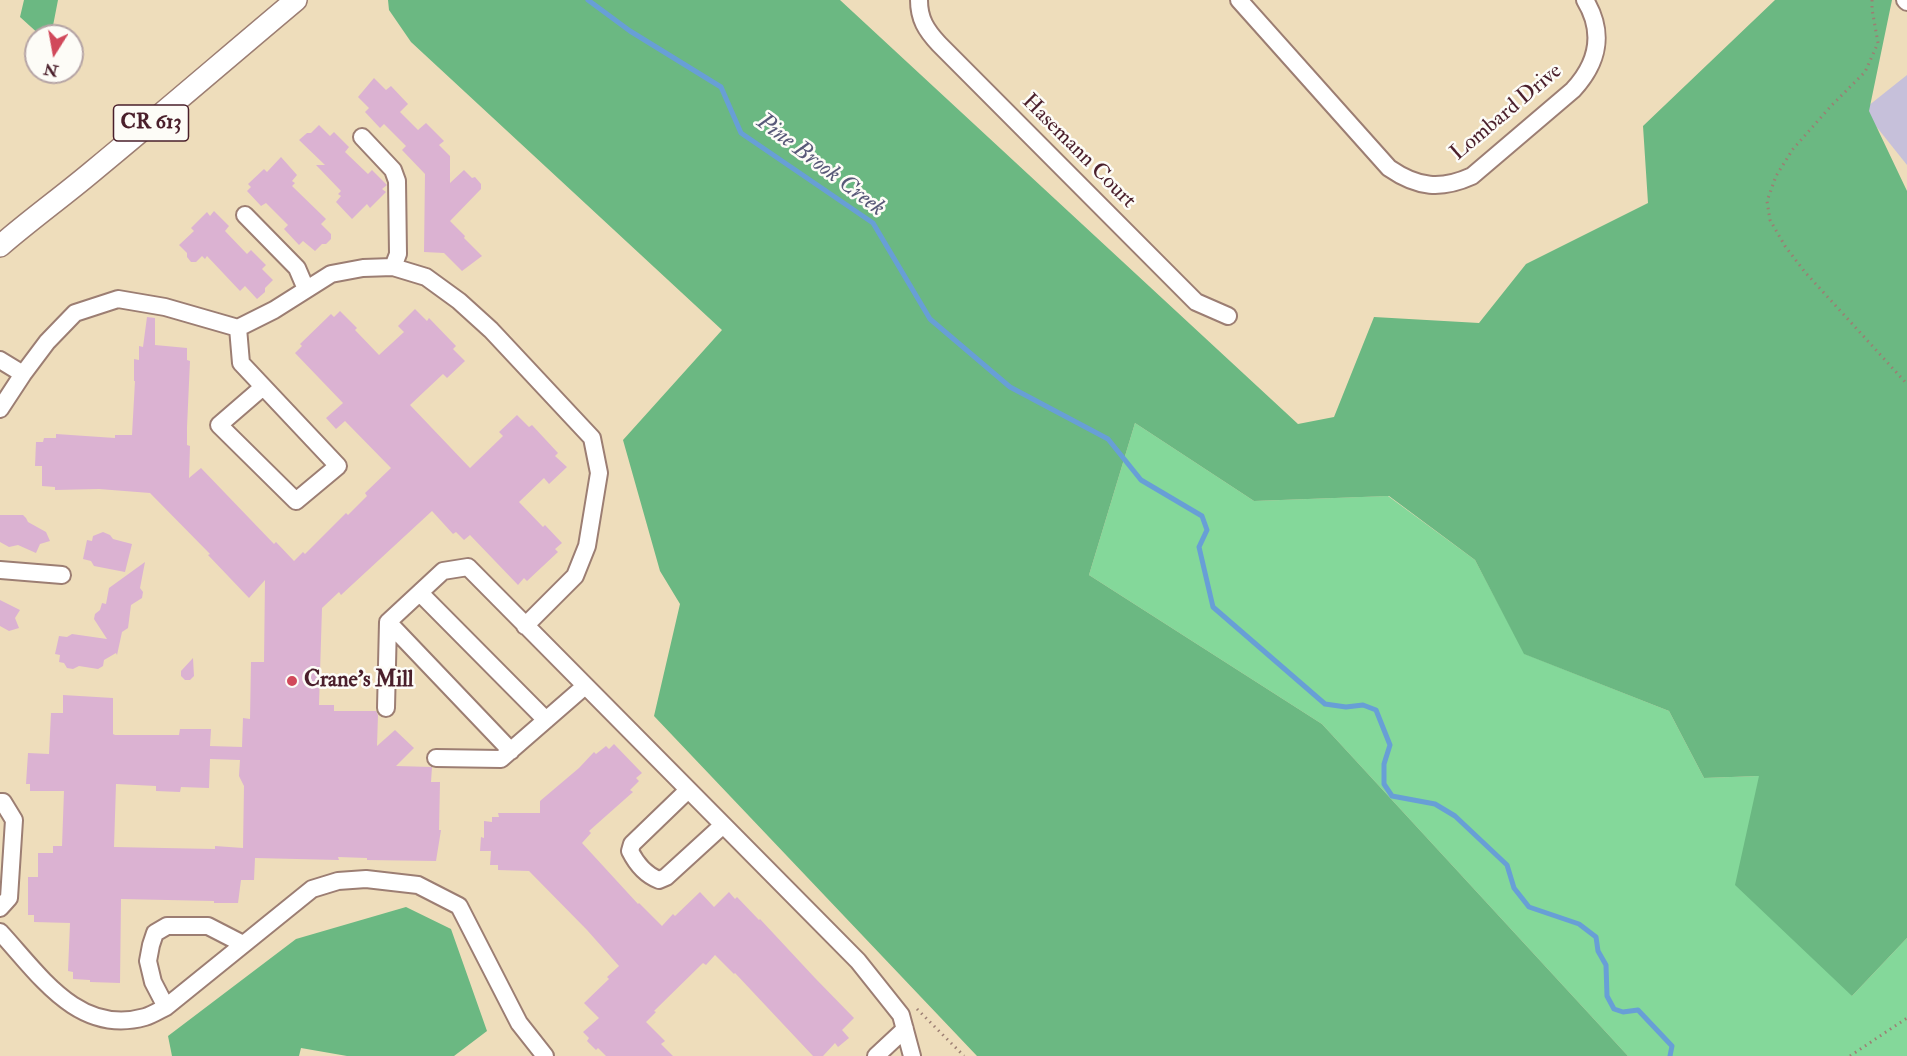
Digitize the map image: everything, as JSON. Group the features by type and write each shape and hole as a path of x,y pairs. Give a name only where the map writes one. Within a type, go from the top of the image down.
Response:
{"main road":[{"name":"CR 613","path":"0,246 145,128 296,0"}],"street":[{"name":"Hasemann Court","path":"919,0 922,22 939,44 1196,302 1228,316"},
{"name":"Lombard Drive","path":"1239,0 1389,168 1401,177 1430,185 1459,182 1472,176 1584,78 1591,65 1597,38 1591,9 1585,0"},
{"path":"362,137 393,170 397,181 398,254 393,267"},
{"path":"245,215 297,268 306,289"},
{"path":"0,409 47,342 75,313 118,299 165,307 238,328 274,310 331,274 363,268 393,267 426,277 459,301 491,330 592,438 599,473 587,546 575,576 525,626"},
{"path":"238,328 241,363 338,466 296,501 219,425 263,387"},
{"path":"0,360 23,374"},
{"path":"386,708 388,622 443,571 468,567 858,961 903,1022 912,1056"},
{"path":"0,570 62,575"},
{"path":"420,592 546,720"},
{"path":"388,622 511,751"},
{"path":"436,758 501,759 585,686"},
{"path":"688,790 632,844 630,850 633,858 651,877 659,880 666,877 723,825"},
{"path":"0,802 3,802 14,820 9,898 0,908"},
{"path":"0,932 61,998 84,1013 107,1020 126,1020 146,1017 166,1007 312,889 338,882 366,879 418,885 459,906 519,1023 545,1056"},
{"path":"166,1007 153,982 148,962 155,933 167,926 208,926 243,944"},
{"path":"876,1056 903,1022"}],"path":[{"path":"1872,0 1878,43 1865,72 1792,149 1776,176 1767,201 1770,220 1785,246 1804,271 1907,384"},
{"path":"903,1022 916,1008 964,1056"},
{"path":"1850,1056 1907,1018"}],"shaded area":[{"path":"1907,75 1907,165 1863,110"}],"green space":[{"path":"24,0 58,0 53,24 28,24 20,17"},
{"path":"388,0 840,0 1298,424 1334,417 1374,317 1479,323 1526,264 1648,203 1643,126 1775,0 1892,0 1869,111 1907,191 1907,938 1852,996 1735,885 1759,776 1704,778 1669,711 1524,654 1475,560 1389,496 1254,501 1135,423 1089,575 1322,724 1628,1056 977,1056 654,716 680,604 660,571 623,440 722,330 411,42 389,10"},
{"path":"1135,423 1254,501 1388,496 1475,560 1525,654 1669,711 1704,778 1759,776 1852,996 1907,938 1907,1056 1628,1056 1322,724 1089,575"},
{"path":"406,907 451,929 487,1031 454,1056 347,1056 301,1048 299,1056 172,1056 168,1036 296,939"}],"building":[{"path":"374,78 386,90 391,86 408,104 400,112 418,130 426,123 444,141 439,145 450,156 450,183 464,170 481,184 481,189 450,221 482,256 462,271 444,253 424,252 425,174 402,150 406,146 384,124 380,128 365,112 369,108 358,97"},
{"path":"319,125 330,136 334,132 349,147 345,152 368,174 372,170 387,185 382,189 386,192 370,208 367,204 352,219 336,202 341,196 338,194 341,191 316,165 325,165 299,140"},
{"path":"281,157 297,175 292,181 295,183 292,186 326,219 321,224 331,234 331,239 315,251 303,241 299,245 284,229 288,225 266,203 261,206 247,191 251,187 248,184 264,169 267,172"},
{"path":"214,211 229,226 225,231 247,254 251,250 266,265 262,269 273,280 257,299 245,286 240,291 207,256 205,259 202,256 196,262 191,262 187,253 179,245 194,231 191,228 207,212 210,216"},
{"name":"Crane's Mill","path":"415,309 427,321 429,318 456,346 453,349 465,361 447,378 443,374 410,405 470,468 503,436 499,432 517,415 529,427 532,425 558,453 555,456 567,467 549,484 544,478 519,502 562,543 555,549 558,552 527,581 524,578 518,585 470,535 464,540 456,532 453,534 432,511 341,595 339,592 322,608 319,705 334,705 334,711 376,711 378,715 377,746 395,730 414,748 396,766 432,767 431,782 440,782 439,830 441,830 436,861 367,860 367,858 338,857 339,860 255,858 254,880 241,880 238,903 121,899 120,983 73,979 73,972 68,971 70,923 34,922 34,915 28,915 28,877 38,877 38,853 53,853 53,846 62,846 64,791 30,791 30,784 26,784 28,753 49,754 51,713 63,713 63,695 113,698 113,734 115,735 179,735 180,729 211,729 210,746 242,747 243,718 250,719 251,662 264,662 265,580 249,598 208,555 210,554 150,493 99,489 55,490 55,487 42,486 42,466 35,466 36,442 43,442 44,438 56,438 56,434 115,438 115,435 132,435 134,359 139,360 139,346 143,347 147,317 155,318 155,345 187,348 187,360 190,361 187,427 187,445 190,446 189,478 201,468 274,544 276,542 294,561 303,552 305,554 346,513 348,515 367,496 365,493 391,468 345,421 336,429 326,418 343,403 295,353 302,346 300,344 331,314 334,317 340,311 379,355 404,332 398,326","holes":["210,759 240,760 239,776 244,786 243,848 114,847 116,784 156,786 156,791 180,792 181,787 209,788"]},
{"path":"0,515 23,515 28,522 46,532 50,541 40,544 36,553 18,545 9,547 0,542"},
{"path":"103,532 113,539 132,544 125,572 94,566 91,561 83,559 87,540 92,541 93,536"},
{"path":"145,562 140,588 143,592 142,598 131,605 128,628 122,632 117,655 116,653 104,660 103,666 98,669 79,666 73,669 67,668 64,663 59,662 60,655 55,654 59,636 67,637 72,634 107,639 94,619 95,614 100,610 102,603 106,604 109,588"},
{"path":"0,600 20,610 15,618 19,628 9,631 0,626"},
{"path":"193,658 194,676 190,680 185,680 181,676 181,671"},
{"path":"614,744 642,773 636,778 639,781 630,790 633,792 589,831 591,833 582,843 638,904 662,926 700,892 714,907 729,892 735,899 737,897 854,1018 842,1030 849,1038 838,1047 835,1043 823,1056 813,1056 735,973 715,955 706,965 703,963 654,1011 656,1012 646,1022 665,1041 661,1044 673,1056 606,1056 587,1041 589,1038 583,1032 599,1018 584,1003 619,966 529,871 498,870 498,865 490,865 491,851 480,851 481,837 484,838 484,821 492,822 492,817 499,817 498,813 540,813 540,801 594,752 596,754 606,746 609,749"}],"waterway":[{"name":"Pine Brook Creek","path":"588,0 630,31 721,87 741,133 873,223 930,319 1010,387 1108,439 1141,480 1202,516 1207,530 1199,547 1213,607 1325,704 1346,707 1363,705 1376,710 1390,745 1384,764 1384,784 1392,796 1435,804 1455,816 1507,865 1514,888 1529,907 1579,924 1596,937 1598,951 1606,965 1607,996 1614,1009 1623,1012 1638,1010 1672,1046 1670,1056"}],"place":[{"name":"Crane's Mill","path":"292,681"}]}
